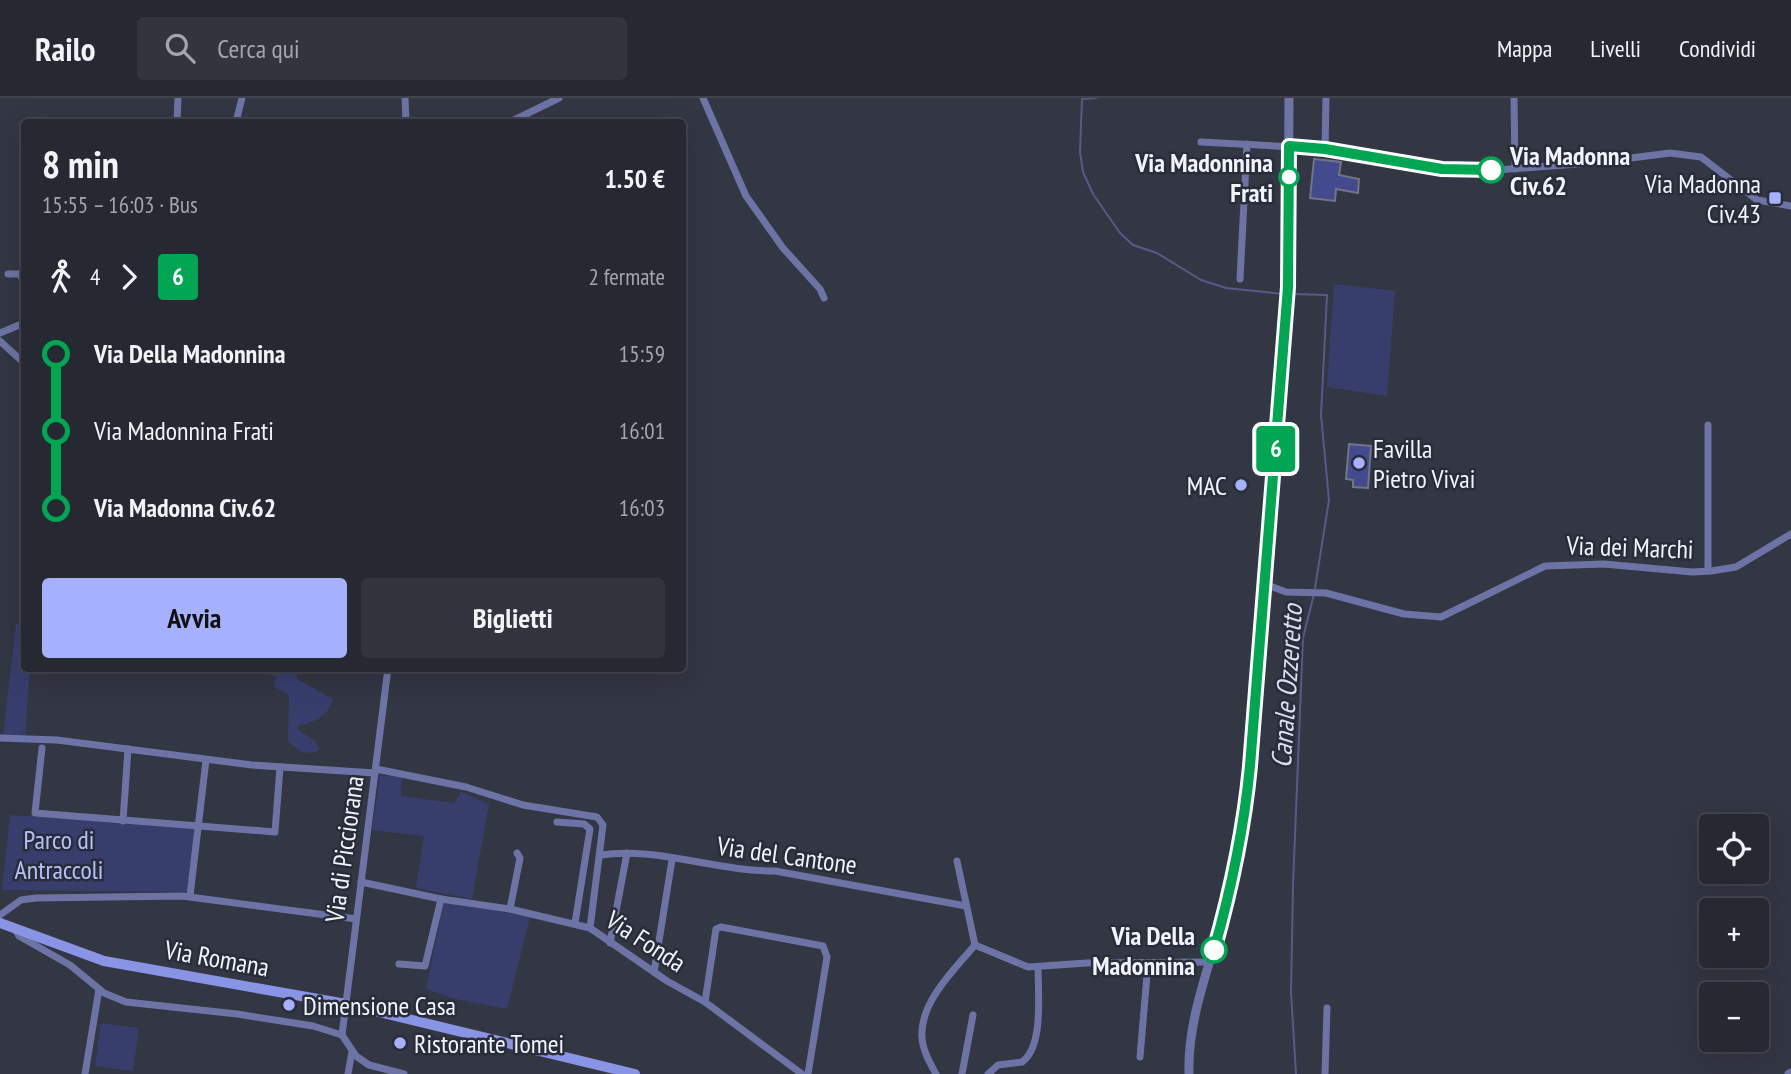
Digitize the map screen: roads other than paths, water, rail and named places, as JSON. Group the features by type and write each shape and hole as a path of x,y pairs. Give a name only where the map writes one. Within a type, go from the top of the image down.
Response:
{"main road":[{"name":"Via Romana","path":"0,923 69,950 123,965 346,1003 635,1074"}],"street":[{"path":"177,119 178,98"},
{"path":"237,119 242,98"},
{"path":"405,98 406,119"},
{"path":"516,119 559,98"},
{"path":"704,98 746,196 783,248 820,289 824,298"},
{"path":"1189,1074 1188,1056 1193,1027 1228,901 1245,818 1288,287 1289,98"},
{"path":"1325,98 1325,149"},
{"path":"1514,98 1515,169"},
{"path":"1200,142 1325,149 1442,169 1515,169 1670,153 1702,157 1756,200 1791,206"},
{"path":"1240,279 1247,144"},
{"path":"8,274 21,276"},
{"path":"0,333 21,324"},
{"path":"0,341 21,360"},
{"path":"1707,571 1708,425"},
{"name":"Via dei Marchi","path":"1265,584 1286,592 1315,593 1404,614 1441,617 1545,566 1604,564 1707,571 1736,567 1791,534"},
{"name":"Via di Picciorana","path":"342,1035 388,672"},
{"path":"0,738 44,738 280,767 376,771 466,787 523,805 590,814 603,825 590,928"},
{"path":"42,748 35,813 123,821 275,832 280,767"},
{"path":"123,821 128,749"},
{"path":"190,896 206,760"},
{"path":"557,822 584,824 590,829 575,923"},
{"path":"510,909 520,858 517,852"},
{"path":"610,943 626,853"},
{"name":"Via del Cantone","path":"601,855 626,853 747,871 775,871 965,905"},
{"path":"653,972 672,860"},
{"path":"957,861 975,945"},
{"name":"Via Fonda","path":"360,882 441,899 510,909 590,928 653,972 705,1002 802,1074"},
{"path":"0,915 21,900 36,898 190,896 356,919"},
{"path":"399,964 425,966 441,899"},
{"path":"705,1002 716,929 721,927 823,946 827,957 808,1074"},
{"path":"15,929 19,936 66,963 99,989 126,1002 294,1022 342,1035 352,1051 369,1065 404,1074"},
{"path":"975,945 1021,965 1038,968 1210,962"},
{"path":"936,1074 922,1040 923,1026 931,1000 975,945"},
{"path":"66,963 69,950"},
{"path":"1140,1057 1149,963"},
{"path":"988,1074 998,1065 1022,1062 1031,1052 1037,1026 1038,968"},
{"path":"85,1074 99,989"},
{"path":"1325,1074 1327,1008"},
{"path":"962,1074 973,1015"},
{"path":"348,1074 352,1051"}],"waterway":[{"name":"Canale Ozzeretto","path":"1096,98 1082,99 1080,152 1083,172 1093,194 1120,233 1133,245 1157,253 1201,280 1226,288 1283,294"},
{"name":"Canale Ozzeretto","path":"1292,294 1327,295 1321,415 1329,500 1315,588"},
{"name":"Canale Ozzeretto","path":"1296,1074 1291,992 1293,885 1303,638 1314,594"}],"place":[{"name":"Via Madonna Civ.62","path":"1491,170"},
{"name":"Via Madonnina Frati","path":"1289,177"},
{"name":"Via Madonna Civ.43","path":"1775,198"},
{"name":"Favilla Pietro Vivai","path":"1359,463"},
{"name":"MAC","path":"1241,485"},
{"name":"Via Della Madonnina","path":"1214,950"},
{"name":"Dimensione Casa","path":"289,1005"},
{"name":"Ristorante Tomei","path":"400,1043"}],"park label":[{"name":"Parco di Antraccoli","path":"59,854"}]}
